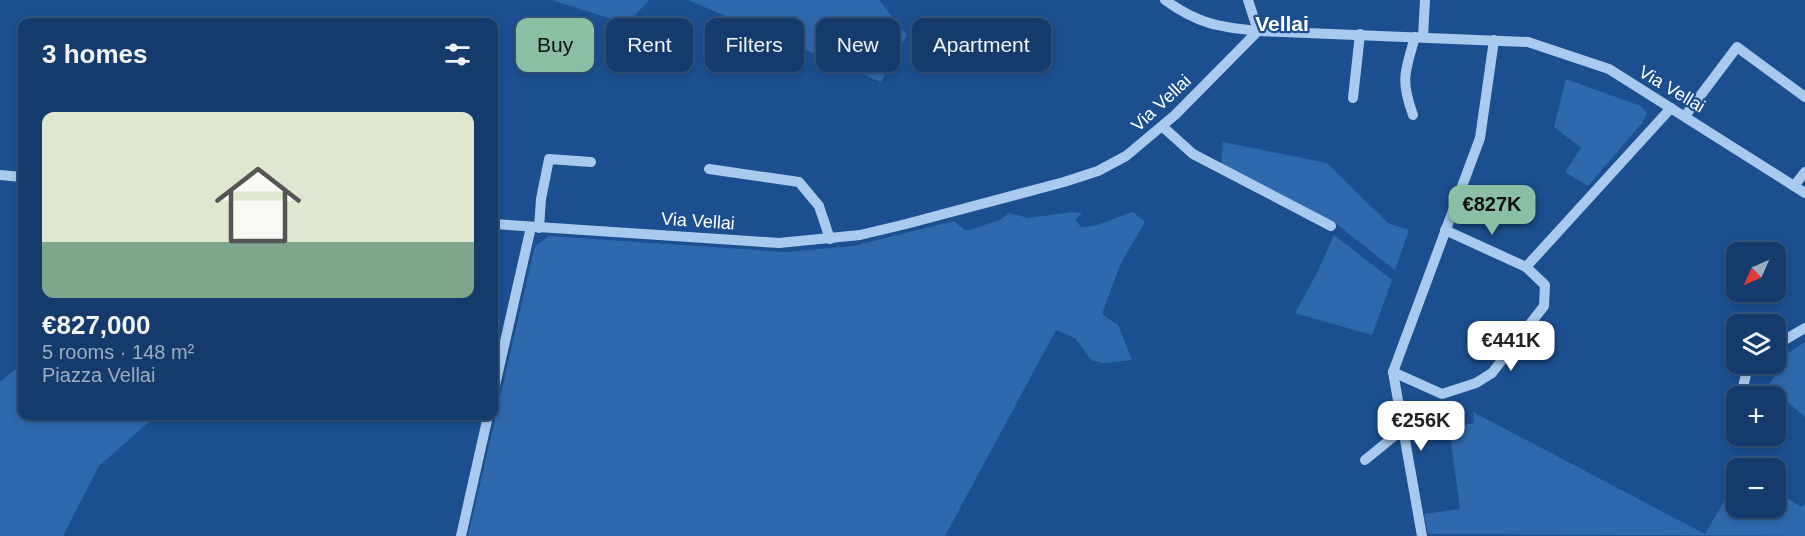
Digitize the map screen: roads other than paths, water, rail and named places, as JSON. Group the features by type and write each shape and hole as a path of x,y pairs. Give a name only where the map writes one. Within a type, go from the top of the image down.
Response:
{"street":[{"path":"1165,0 1187,16 1214,27 1258,31 1248,0"},
{"path":"1413,115 1404,82 1419,37 1425,0"},
{"name":"Via Vellai","path":"498,224 779,243 831,239 906,224 1076,179 1098,171 1126,156 1163,127 1258,31 1528,42 1609,69 1805,194"},
{"path":"1353,98 1360,34"},
{"path":"1422,536 1393,372 1480,138 1494,40"},
{"path":"1685,116 1737,47 1805,98"},
{"path":"1526,267 1671,108"},
{"path":"1163,127 1193,154 1331,226"},
{"path":"498,374 535,228 549,159 591,162"},
{"path":"709,169 800,183 819,206 831,239"},
{"path":"1794,186 1805,172"},
{"path":"0,175 18,177"},
{"path":"1393,372 1442,394 1473,384 1492,373 1544,306 1545,285 1526,267 1445,230"},
{"path":"1786,339 1805,328"},
{"path":"461,536 487,420"},
{"path":"1365,460 1403,429"}],"district":[{"name":"Vellai","path":"1282,24"}]}
